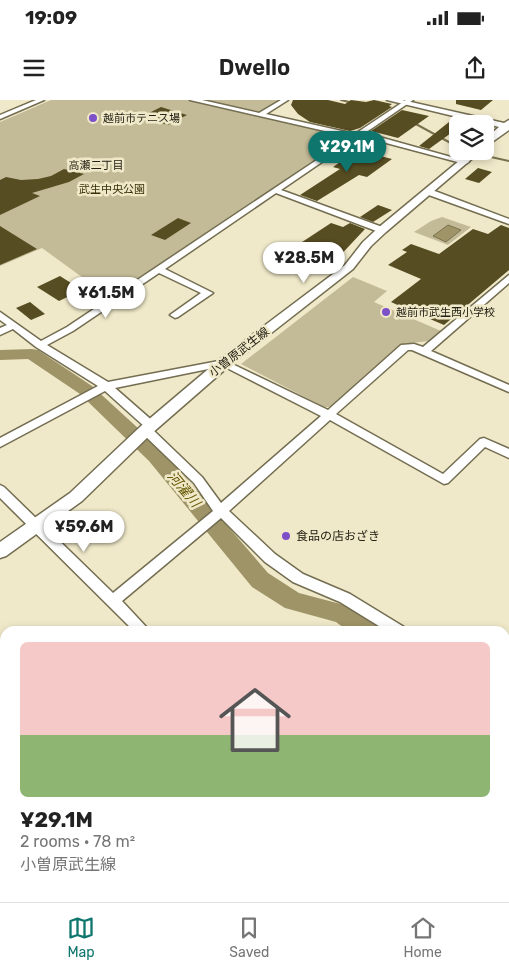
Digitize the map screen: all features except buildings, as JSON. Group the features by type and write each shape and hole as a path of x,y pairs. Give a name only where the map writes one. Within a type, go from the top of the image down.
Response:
{"main road":[{"path":"392,100 508,125"},
{"path":"494,137 508,125"},
{"name":"小曽原武生線","path":"0,551 76,497 144,432 224,363 349,267 367,244 382,230 465,162"}],"street":[{"path":"0,117 41,100"},
{"path":"193,100 357,135 465,162"},
{"path":"261,114 285,100"},
{"path":"40,344 70,329 274,190 408,102"},
{"path":"274,190 382,230"},
{"path":"429,192 509,222"},
{"path":"157,269 208,293 175,315"},
{"path":"424,351 509,278"},
{"path":"0,315 40,344 106,386 144,432 198,480 221,511 270,558 298,578 345,598 391,626"},
{"path":"0,332 14,325"},
{"path":"113,601 221,511 405,348 414,347 509,389"},
{"path":"0,444 106,386 224,363 329,415 444,480 484,442 509,454"},
{"path":"0,490 138,626"}],"green space":[{"name":"武生中央公園","path":"51,100 290,100 264,116 349,136 152,269 108,296 42,248 0,266 0,122"},
{"path":"442,217 471,227 448,245 414,232 431,221"},
{"path":"353,277 387,291 374,302 441,331 429,341 403,344 332,407 324,407 241,364"}],"shaded area":[{"path":"448,225 461,230 446,242 433,236"}],"waterway":[{"path":"341,100 353,103"},
{"path":"414,123 449,142"},
{"path":"494,158 509,161"},
{"name":"河濯川","path":"0,355 32,354 86,390 156,456 260,580 293,601 343,614 359,626"}],"place":[{"name":"越前市テニス場","path":"93,118"},
{"name":"越前市武生西小学校","path":"386,312"},
{"name":"食品の店おざき","path":"286,536"}],"district":[{"name":"高瀬二丁目","path":"96,165"}]}
